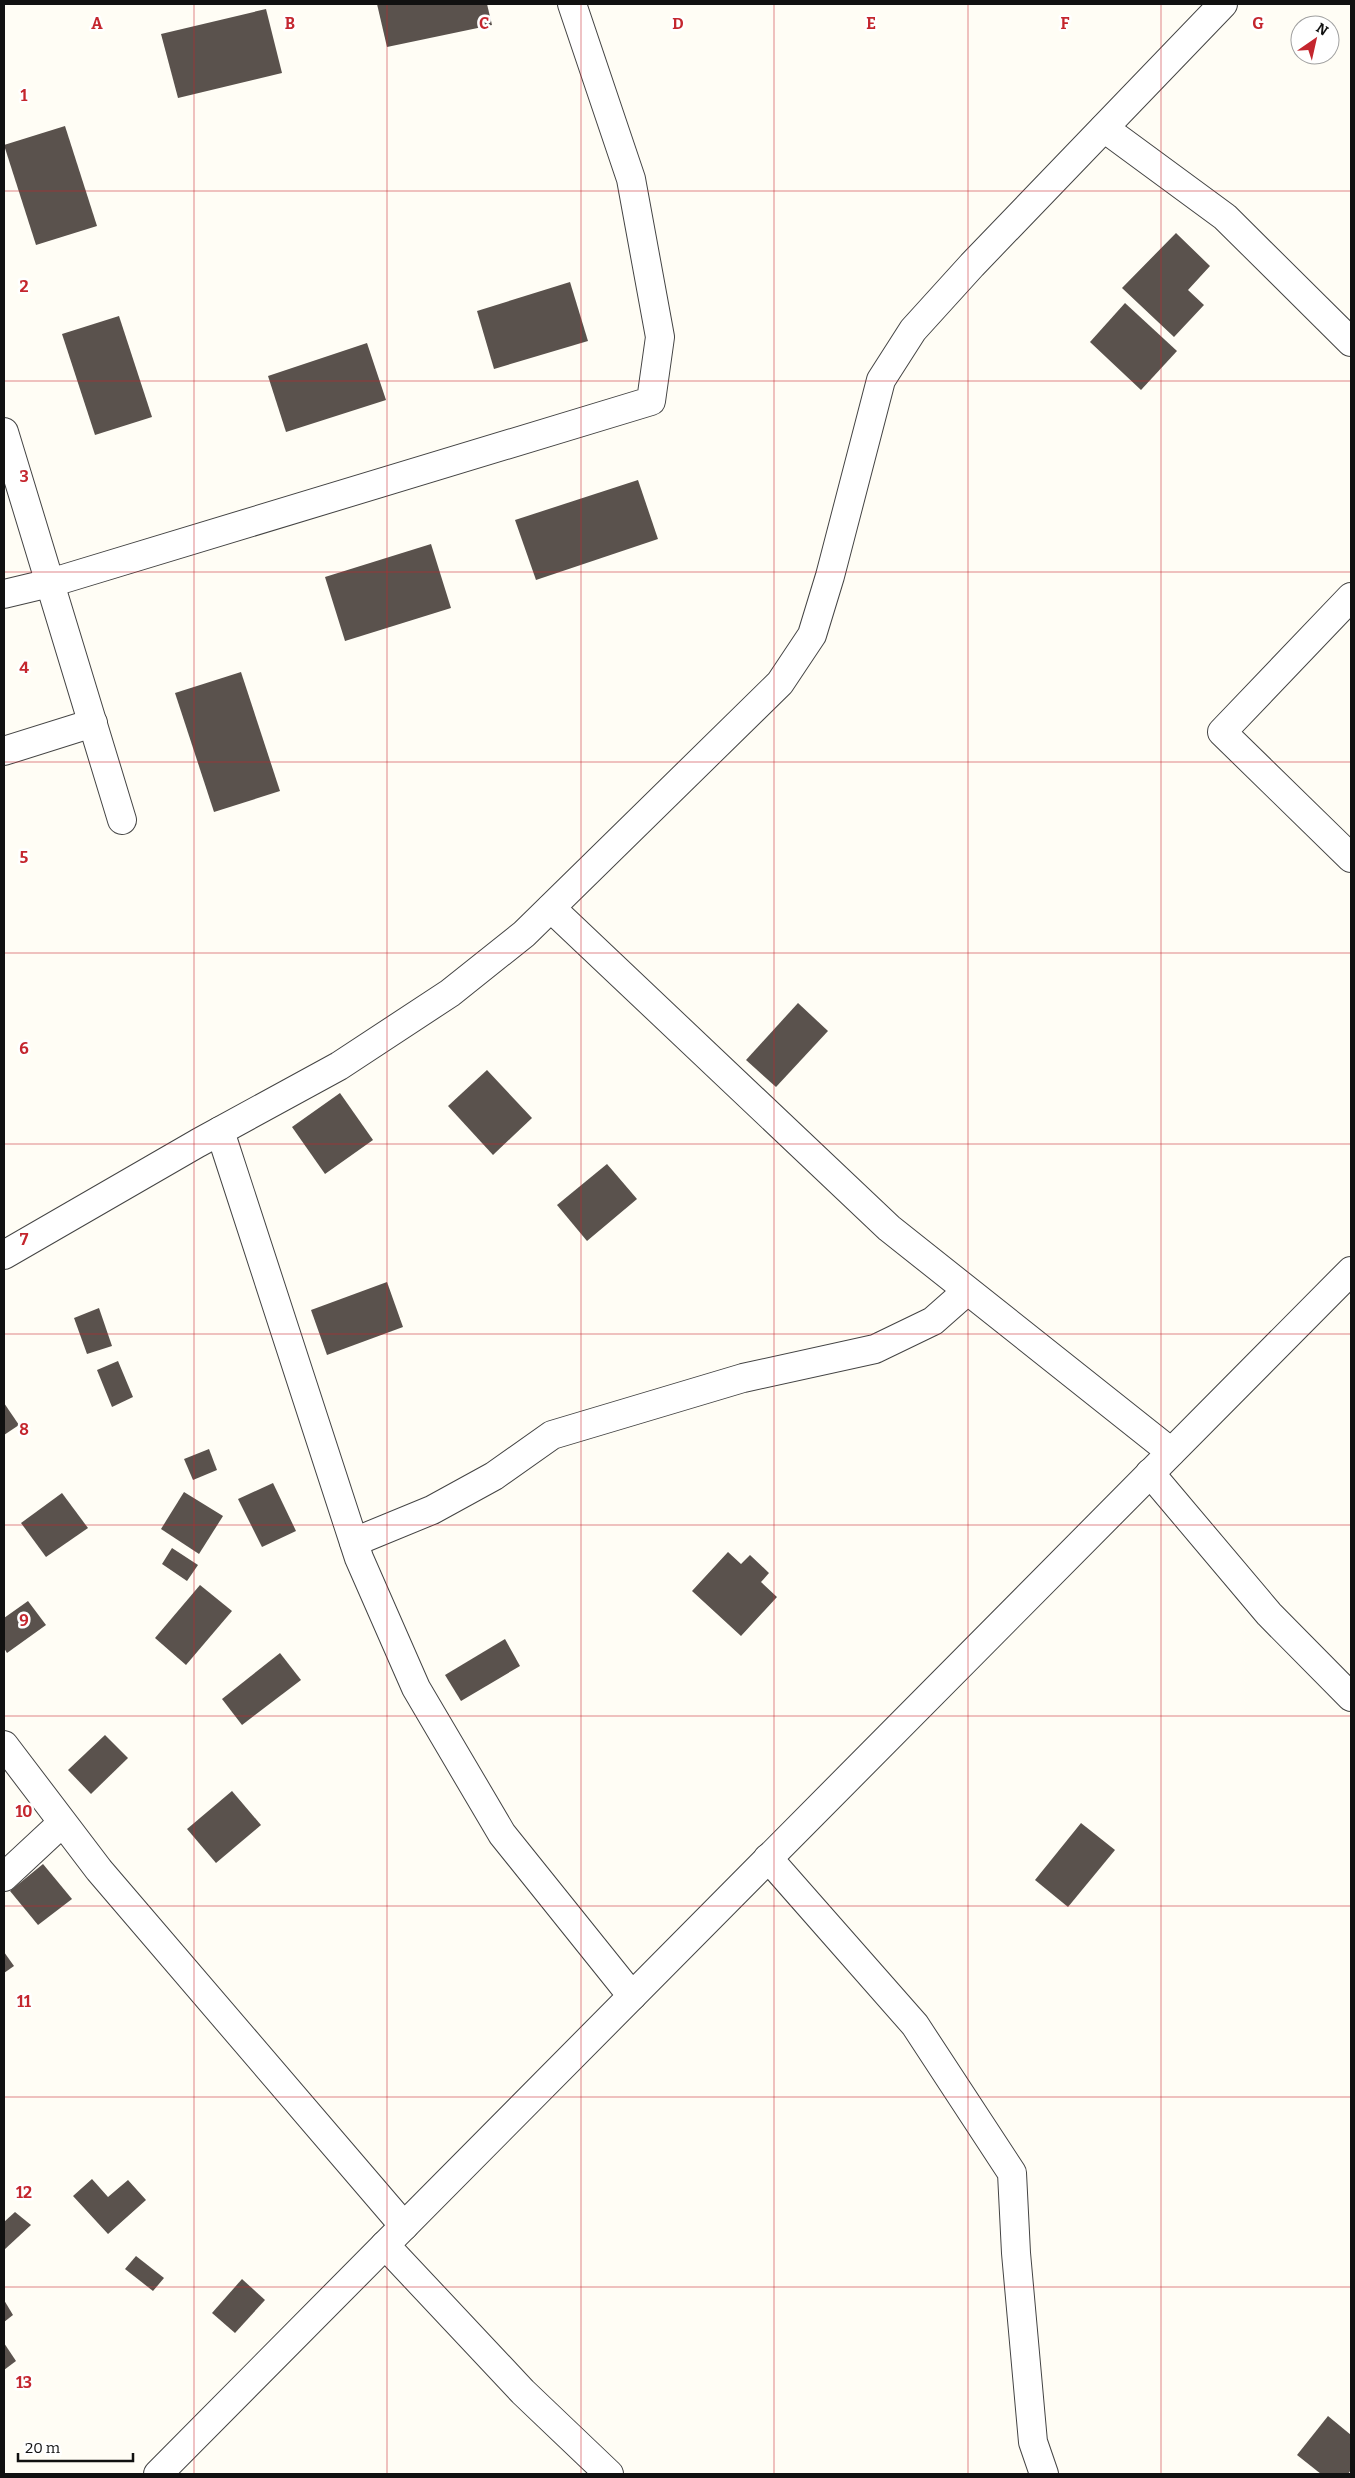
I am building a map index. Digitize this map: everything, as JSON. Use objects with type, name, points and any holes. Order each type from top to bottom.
[{"type":"street","points":[[4,594],[50,583],[651,401],[660,337],[631,179],[572,4]]},
{"type":"street","points":[[4,1255],[220,1131],[339,1066],[450,993],[524,934],[780,682],[812,636],[830,576],[881,380],[913,330],[1223,4]]},
{"type":"street","points":[[1104,128],[1225,217],[1351,342]]},
{"type":"street","points":[[4,432],[122,820]]},
{"type":"street","points":[[1351,597],[1222,732],[1351,858]]},
{"type":"street","points":[[4,751],[93,723]]},
{"type":"street","points":[[551,908],[889,1228],[1171,1452]]},
{"type":"street","points":[[220,1131],[359,1558],[416,1688],[502,1834],[632,1996]]},
{"type":"street","points":[[158,2474],[1351,1271]]},
{"type":"street","points":[[354,1542],[432,1510],[494,1476],[552,1435],[743,1378],[875,1349],[933,1321],[967,1291]]},
{"type":"street","points":[[1150,1473],[1270,1614],[1351,1697]]},
{"type":"street","points":[[4,1745],[99,1870],[404,2226]]},
{"type":"street","points":[[4,1877],[62,1823]]},
{"type":"street","points":[[768,1858],[915,2026],[1012,2172],[1017,2263],[1033,2442],[1044,2474]]},
{"type":"street","points":[[385,2245],[524,2392],[610,2474]]},
{"type":"building","points":[[377,4],[487,4],[492,25],[387,47]]},
{"type":"building","points":[[266,9],[282,73],[178,98],[161,34]]},
{"type":"building","points":[[65,126],[97,226],[36,245],[4,145]]},
{"type":"building","points":[[1176,233],[1210,266],[1188,290],[1204,305],[1174,337],[1122,288]]},
{"type":"building","points":[[570,282],[588,341],[494,369],[477,311]]},
{"type":"building","points":[[1125,303],[1177,351],[1141,390],[1090,342]]},
{"type":"building","points":[[119,316],[152,417],[95,435],[62,334]]},
{"type":"building","points":[[367,343],[386,400],[286,432],[268,376]]},
{"type":"building","points":[[638,480],[658,539],[536,580],[515,520]]},
{"type":"building","points":[[431,544],[451,608],[345,641],[325,577]]},
{"type":"building","points":[[241,672],[280,791],[214,812],[175,693]]},
{"type":"building","points":[[798,1003],[828,1031],[776,1087],[746,1060]]},
{"type":"building","points":[[487,1070],[532,1118],[493,1155],[448,1106]]},
{"type":"building","points":[[340,1093],[373,1140],[325,1174],[292,1127]]},
{"type":"building","points":[[607,1164],[637,1199],[587,1241],[557,1205]]},
{"type":"building","points":[[387,1282],[403,1327],[327,1355],[311,1310]]},
{"type":"building","points":[[99,1308],[112,1346],[87,1354],[74,1318]]},
{"type":"building","points":[[118,1361],[133,1397],[112,1407],[97,1370]]},
{"type":"building","points":[[4,1403],[19,1425],[4,1435]]},
{"type":"building","points":[[209,1449],[217,1470],[193,1480],[184,1459]]},
{"type":"building","points":[[273,1483],[296,1531],[262,1547],[238,1499]]},
{"type":"building","points":[[184,1492],[223,1516],[199,1554],[161,1529]]},
{"type":"building","points":[[62,1493],[88,1528],[46,1557],[21,1523]]},
{"type":"building","points":[[172,1548],[198,1565],[187,1581],[162,1564]]},
{"type":"building","points":[[728,1552],[741,1564],[750,1555],[769,1573],[761,1582],[777,1597],[741,1636],[692,1591]]},
{"type":"building","points":[[200,1585],[232,1611],[186,1665],[155,1638]]},
{"type":"building","points":[[28,1601],[46,1625],[7,1653],[4,1648],[4,1618]]},
{"type":"building","points":[[505,1639],[520,1666],[461,1701],[445,1675]]},
{"type":"building","points":[[280,1653],[301,1680],[242,1725],[222,1699]]},
{"type":"building","points":[[105,1735],[128,1758],[91,1794],[68,1770]]},
{"type":"building","points":[[232,1791],[261,1825],[216,1863],[187,1829]]},
{"type":"building","points":[[1081,1823],[1115,1850],[1068,1907],[1035,1880]]},
{"type":"building","points":[[43,1864],[72,1899],[38,1925],[10,1891]]},
{"type":"building","points":[[4,1952],[14,1966],[4,1973]]},
{"type":"building","points":[[92,2179],[108,2197],[128,2180],[146,2200],[108,2234],[73,2196]]},
{"type":"building","points":[[15,2212],[31,2225],[4,2250],[4,2222]]},
{"type":"building","points":[[136,2256],[164,2278],[153,2291],[125,2269]]},
{"type":"building","points":[[242,2279],[265,2300],[235,2333],[212,2313]]},
{"type":"building","points":[[4,2300],[13,2315],[4,2322]]},
{"type":"building","points":[[4,2343],[16,2361],[4,2370]]},
{"type":"building","points":[[1328,2416],[1351,2435],[1351,2470],[1348,2474],[1321,2474],[1297,2455]]}]
